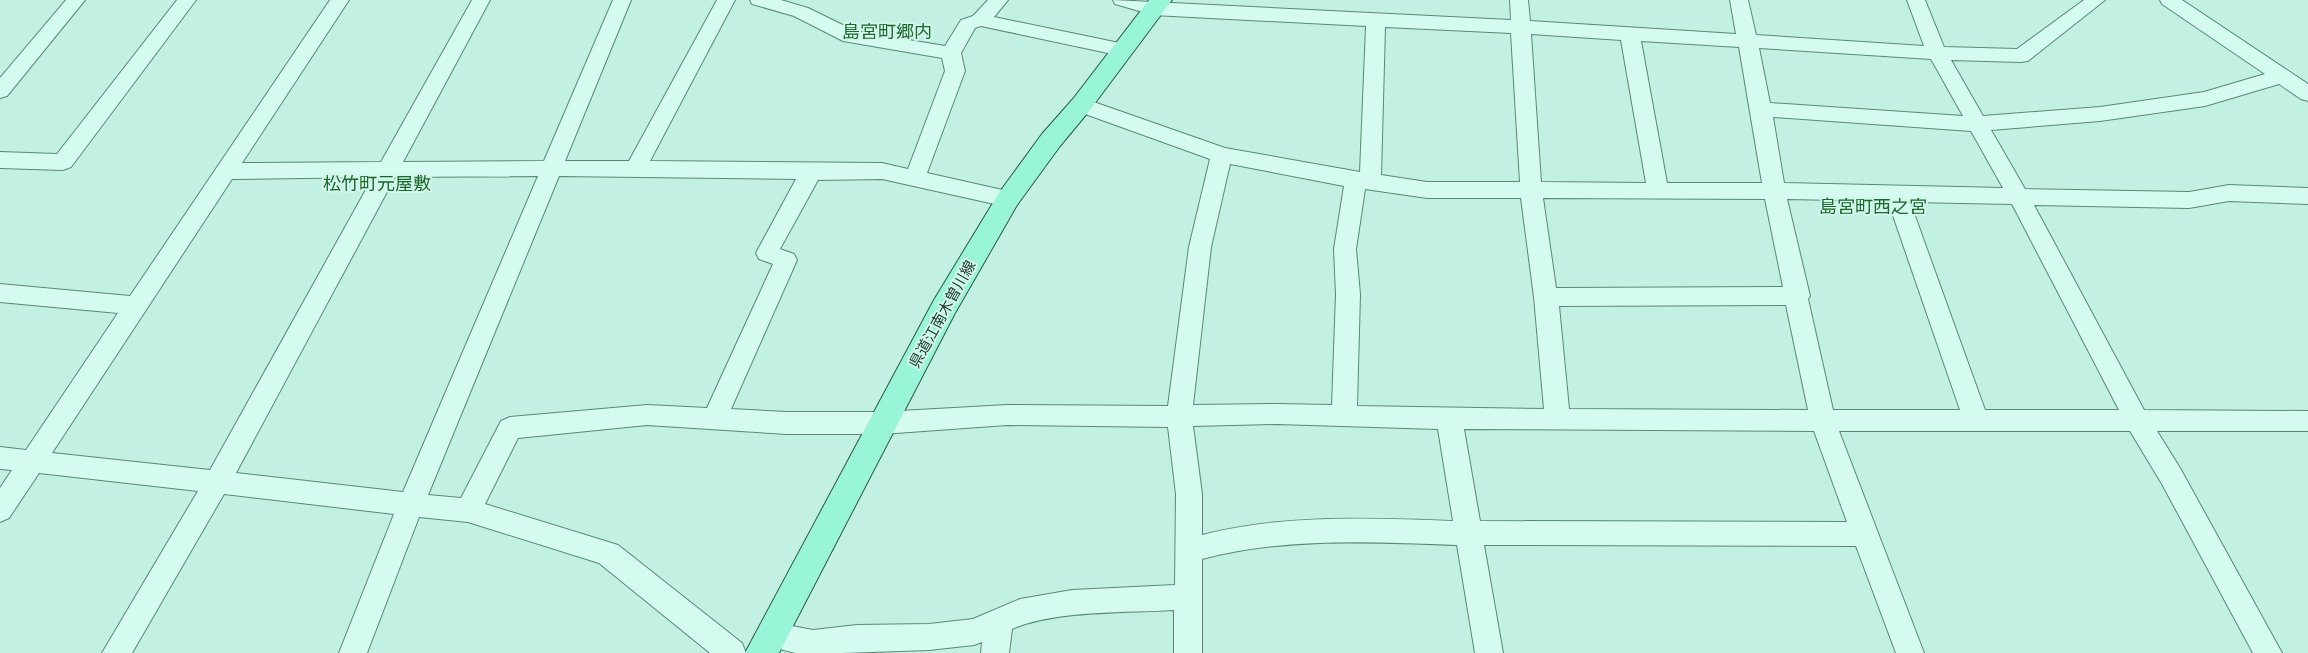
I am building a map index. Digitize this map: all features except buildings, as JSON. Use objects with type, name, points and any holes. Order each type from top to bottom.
[{"type":"main road","name":"県道江南木曽川線","points":[[767,644],[944,307],[1008,199],[1051,140],[1081,105],[1157,5]]},
{"type":"street","points":[[0,91],[76,0]]},
{"type":"street","points":[[0,160],[63,162],[187,0]]},
{"type":"street","points":[[0,510],[228,171],[340,0]]},
{"type":"street","points":[[116,653],[217,482],[481,0]]},
{"type":"street","points":[[353,653],[411,505],[622,0]]},
{"type":"street","points":[[635,169],[726,0]]},
{"type":"street","points":[[759,0],[801,12],[850,37],[951,54]]},
{"type":"street","points":[[915,178],[955,71],[951,54],[968,24],[980,20],[999,0]]},
{"type":"street","points":[[1122,0],[1157,5],[1376,20],[1937,53],[2021,56],[2096,0]]},
{"type":"street","points":[[1518,0],[1531,190],[1546,297],[1557,420]]},
{"type":"street","points":[[1739,0],[1761,109],[1774,191],[1798,296],[1822,419],[1910,653]]},
{"type":"street","points":[[1916,0],[1937,53],[2018,196],[2136,419],[2170,476],[2268,653]]},
{"type":"street","points":[[2169,0],[2308,94]]},
{"type":"street","points":[[980,20],[1122,50]]},
{"type":"street","points":[[1344,416],[1348,294],[1345,249],[1363,181],[1376,20]]},
{"type":"street","points":[[1630,34],[1658,190]]},
{"type":"street","points":[[1761,109],[1976,124],[2100,114],[2205,99],[2281,76]]},
{"type":"street","points":[[1081,105],[1222,155],[1363,181],[1427,190],[1896,192],[2189,200],[2229,193],[2308,196]]},
{"type":"street","points":[[1188,653],[1189,494],[1179,416],[1200,247],[1222,155]]},
{"type":"street","points":[[228,171],[389,169],[882,171],[1008,199]]},
{"type":"street","points":[[715,417],[786,260],[767,253],[811,172]]},
{"type":"street","points":[[1896,192],[1976,419]]},
{"type":"street","points":[[0,293],[138,306]]},
{"type":"street","points":[[1546,297],[1798,296]]},
{"type":"street","points":[[468,510],[510,428],[648,415],[715,417],[787,423],[882,423],[1007,415],[1179,416],[1277,414],[1557,420],[2136,419],[2308,421]]},
{"type":"street","points":[[1449,418],[1489,653]]},
{"type":"street","points":[[0,458],[468,510],[608,554],[732,653]]},
{"type":"street","points":[[1188,551],[1238,538],[1345,529],[1469,533],[1865,534]]},
{"type":"street","points":[[767,644],[813,643],[857,638],[929,637],[974,632],[1020,612],[1072,604],[1188,597]]},
{"type":"street","points":[[995,653],[999,622]]},
{"type":"district","name":"島宮町郷内","points":[[887,31]]},
{"type":"district","name":"松竹町元屋敷","points":[[377,183]]},
{"type":"district","name":"島宮町西之宮","points":[[1873,206]]}]
